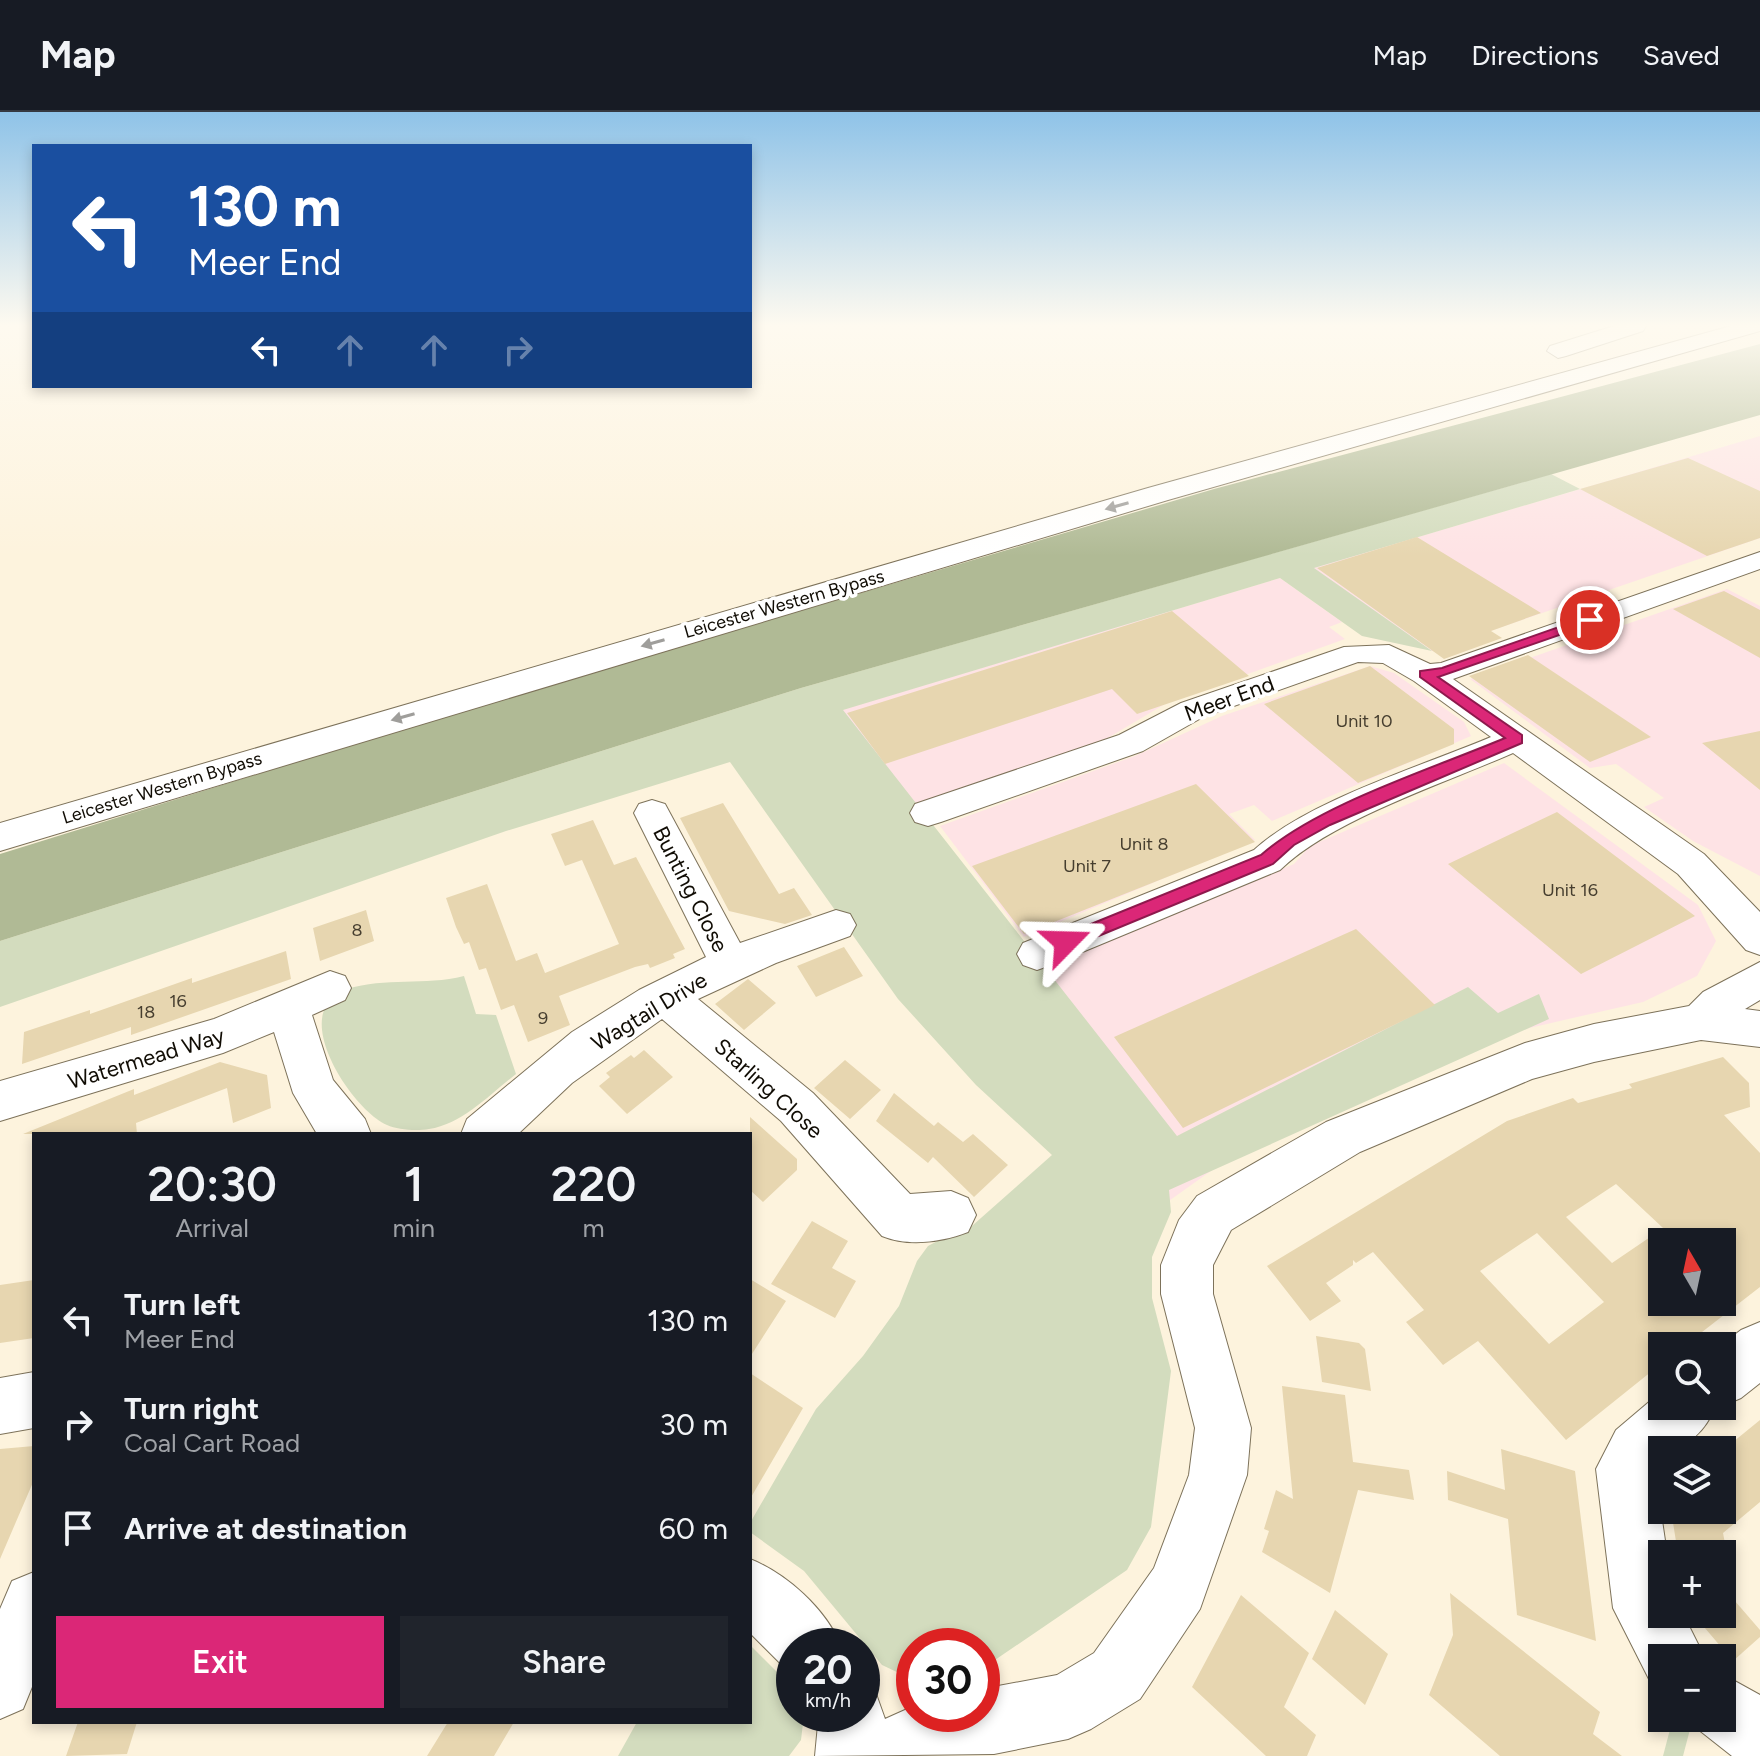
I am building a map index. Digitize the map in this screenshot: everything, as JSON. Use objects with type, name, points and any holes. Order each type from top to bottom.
[{"type":"highway","name":"Leicester Western Bypass","points":[[0,806],[813,568],[1397,403]]},
{"type":"highway","name":"Leicester Western Bypass","points":[[0,837],[1128,502],[1478,403]]},
{"type":"street","points":[[1425,674],[1445,672],[1760,560]]},
{"type":"street","points":[[1724,573],[1760,592]]},
{"type":"street","name":"Meer End","points":[[928,813],[1131,743],[1192,710],[1355,653],[1389,654],[1425,674],[1691,864],[1760,900]]},
{"type":"street","points":[[1037,954],[1267,860],[1288,840],[1324,821],[1517,739]]},
{"type":"street","name":"Bunting Close","points":[[647,808],[730,964]]},
{"type":"street","name":"Meer End","points":[[1691,864],[1760,939]]},
{"type":"street","name":"Wagtail Drive","points":[[486,1132],[557,1069],[665,997],[730,964],[836,925]]},
{"type":"street","points":[[1701,1022],[1718,1004],[1760,979]]},
{"type":"street","name":"Watermead Way","points":[[0,1101],[185,1048],[289,1009],[330,988]]},
{"type":"street","name":"Starling Close","points":[[665,997],[797,1107],[900,1219],[951,1215]]},
{"type":"street","points":[[289,1009],[312,1090],[333,1121],[346,1132]]},
{"type":"street","points":[[880,1756],[946,1726],[994,1721],[1068,1706],[1117,1676],[1164,1610],[1178,1587],[1203,1526],[1218,1475],[1223,1428],[1190,1308],[1187,1279],[1187,1265],[1197,1237],[1214,1213],[1343,1137],[1525,1062],[1594,1043],[1701,1022],[1760,1029]]},
{"type":"street","points":[[1736,1368],[1760,1349]]},
{"type":"street","points":[[0,1406],[32,1400]]},
{"type":"street","points":[[1665,1644],[1644,1608],[1625,1469],[1628,1459],[1671,1420]]},
{"type":"street","points":[[752,1592],[790,1628]]},
{"type":"street","points":[[0,1686],[32,1608]]},
{"type":"street","points":[[1736,1718],[1760,1736]]},
{"type":"street","points":[[849,1756],[851,1732]]},
{"type":"shaded area","points":[[1760,436],[1760,538],[1432,651],[1313,568]]},
{"type":"shaded area","points":[[1280,578],[1342,622],[1329,627],[1345,639],[1165,704],[1101,742],[915,805],[842,710]]},
{"type":"shaded area","points":[[1727,589],[1760,606],[1760,876],[1693,841],[1644,807],[1664,798],[1616,764],[1590,768],[1470,679]]},
{"type":"shaded area","points":[[1370,666],[1394,673],[1464,722],[1471,736],[1272,821],[1254,805],[1229,814],[1255,840],[1024,937],[940,826],[1135,756],[1222,716]]},
{"type":"shaded area","points":[[1504,763],[1698,905],[1716,941],[1697,976],[1643,1002],[1507,1033],[1239,1151],[1166,1203],[1007,976],[1047,967],[1294,864],[1310,846]]},
{"type":"green space","points":[[1539,403],[1760,403],[1760,415],[801,688],[0,941],[0,854],[490,702],[1214,489]]},
{"type":"green space","points":[[1551,474],[1580,489],[1314,568],[1432,651],[1362,636],[1280,578],[843,710],[1177,1136],[1468,987],[1498,1013],[1539,994],[1549,1019],[1169,1190],[1171,1212],[1152,1257],[1152,1298],[1171,1371],[1151,1527],[1127,1570],[1000,1657],[1000,1628],[896,1628],[896,1672],[882,1665],[880,1628],[851,1628],[804,1571],[752,1533],[752,1520],[816,1409],[863,1356],[899,1306],[917,1261],[928,1246],[945,1237],[964,1233],[1052,1155],[976,1085],[898,999],[730,762],[506,831],[0,1007],[0,941],[801,688]]},
{"type":"green space","points":[[464,976],[476,1014],[496,1015],[516,1074],[476,1107],[441,1126],[413,1130],[387,1125],[362,1105],[338,1073],[323,1038],[325,1008],[349,993],[347,989],[362,985]]},
{"type":"green space","points":[[752,1647],[776,1671],[776,1732],[802,1732],[801,1740],[789,1756],[618,1756],[636,1724],[752,1724]]},
{"type":"green space","points":[[1669,1732],[1689,1732],[1683,1756],[1663,1756]]},
{"type":"building","points":[[1688,458],[1760,491],[1760,538],[1707,556],[1580,489]]},
{"type":"building","points":[[1417,537],[1541,613],[1491,631],[1502,638],[1444,659],[1317,568]]},
{"type":"building","points":[[1724,591],[1760,610],[1760,658],[1673,609]]},
{"type":"building","points":[[1172,611],[1249,676],[1137,714],[1112,689],[885,764],[847,713]]},
{"type":"building","points":[[1528,655],[1651,737],[1590,762],[1469,676]]},
{"type":"building","points":[[1370,666],[1454,729],[1454,744],[1358,783],[1264,704]]},
{"type":"building","points":[[1760,731],[1760,790],[1702,743]]},
{"type":"building","points":[[1196,784],[1255,842],[1024,934],[972,866]]},
{"type":"building","points":[[723,803],[779,894],[794,888],[812,915],[785,924],[729,911],[680,818]]},
{"type":"building","points":[[1557,812],[1695,916],[1581,974],[1448,864]]},
{"type":"building","points":[[593,820],[614,865],[636,857],[685,949],[673,954],[675,958],[650,968],[648,964],[635,967],[559,996],[570,1025],[528,1042],[514,1005],[501,1010],[486,968],[479,970],[469,942],[464,944],[446,898],[487,884],[516,961],[537,953],[545,973],[619,944],[582,860],[565,866],[551,834]]},
{"type":"building","points":[[366,910],[374,941],[320,961],[313,928]]},
{"type":"building","points":[[1356,929],[1435,1005],[1183,1128],[1114,1037]]},
{"type":"building","points":[[844,947],[863,976],[816,997],[797,966]]},
{"type":"building","points":[[286,951],[291,979],[131,1035],[131,1027],[22,1064],[24,1032],[90,1010],[90,1014],[192,978],[192,983]]},
{"type":"building","points":[[748,979],[776,1003],[744,1030],[715,1004]]},
{"type":"building","points":[[644,1050],[673,1077],[627,1114],[599,1086],[610,1077],[606,1073],[631,1055],[634,1058]]},
{"type":"building","points":[[1723,1057],[1749,1083],[1750,1107],[1724,1115],[1760,1153],[1760,1287],[1736,1306],[1736,1228],[1663,1228],[1616,1184],[1566,1217],[1612,1263],[1648,1239],[1648,1316],[1723,1316],[1702,1332],[1648,1332],[1648,1374],[1566,1440],[1478,1341],[1443,1365],[1406,1322],[1424,1310],[1373,1252],[1356,1263],[1353,1260],[1353,1265],[1326,1283],[1341,1301],[1310,1321],[1267,1266],[1507,1121],[1573,1098],[1578,1103],[1632,1088],[1629,1084]],"holes":[[[1537,1233],[1604,1302],[1549,1344],[1480,1271]]]},
{"type":"building","points":[[845,1060],[881,1090],[850,1119],[814,1088]]},
{"type":"building","points":[[220,1062],[267,1075],[271,1108],[233,1123],[227,1088],[136,1123],[137,1132],[23,1134],[134,1089],[134,1095]]},
{"type":"building","points":[[894,1093],[934,1126],[938,1122],[963,1142],[973,1134],[1008,1165],[974,1197],[933,1157],[928,1163],[876,1121]]},
{"type":"building","points":[[750,1117],[797,1159],[797,1170],[763,1202],[752,1192]]},
{"type":"building","points":[[812,1221],[848,1241],[832,1268],[856,1281],[835,1318],[771,1284]]},
{"type":"building","points":[[32,1280],[32,1338],[0,1343],[0,1285]]},
{"type":"building","points":[[752,1280],[786,1301],[752,1354]]},
{"type":"building","points":[[1316,1336],[1359,1343],[1365,1349],[1371,1391],[1322,1382]]},
{"type":"building","points":[[752,1374],[803,1408],[752,1496]]},
{"type":"building","points":[[1282,1386],[1345,1395],[1353,1462],[1409,1470],[1414,1500],[1358,1490],[1330,1593],[1262,1552],[1269,1531],[1264,1529],[1276,1490],[1293,1499]]},
{"type":"building","points":[[1760,1420],[1760,1502],[1736,1522],[1736,1440]]},
{"type":"building","points":[[32,1446],[32,1485],[0,1559],[0,1449]]},
{"type":"building","points":[[1501,1449],[1575,1471],[1596,1641],[1517,1615],[1508,1519],[1448,1500],[1447,1471],[1505,1490]]},
{"type":"building","points":[[1673,1524],[1734,1524],[1723,1533],[1724,1540],[1676,1540]]},
{"type":"building","points":[[1450,1593],[1600,1712],[1593,1734],[1622,1756],[1500,1756],[1429,1695],[1453,1635]]},
{"type":"building","points":[[1241,1595],[1309,1653],[1284,1707],[1316,1735],[1307,1756],[1266,1756],[1192,1687]]},
{"type":"building","points":[[1736,1602],[1760,1630],[1760,1637],[1736,1658],[1736,1644],[1719,1644],[1705,1628],[1736,1628]]},
{"type":"building","points":[[1335,1610],[1388,1654],[1365,1705],[1312,1659]]},
{"type":"building","points":[[77,1724],[136,1724],[127,1754],[66,1756]]},
{"type":"building","points":[[447,1724],[513,1724],[494,1756],[427,1756]]},
{"type":"route","points":[[1066,942],[1267,860],[1279,852],[1288,840],[1324,821],[1517,739],[1425,674],[1445,672],[1473,659],[1590,620]]}]
